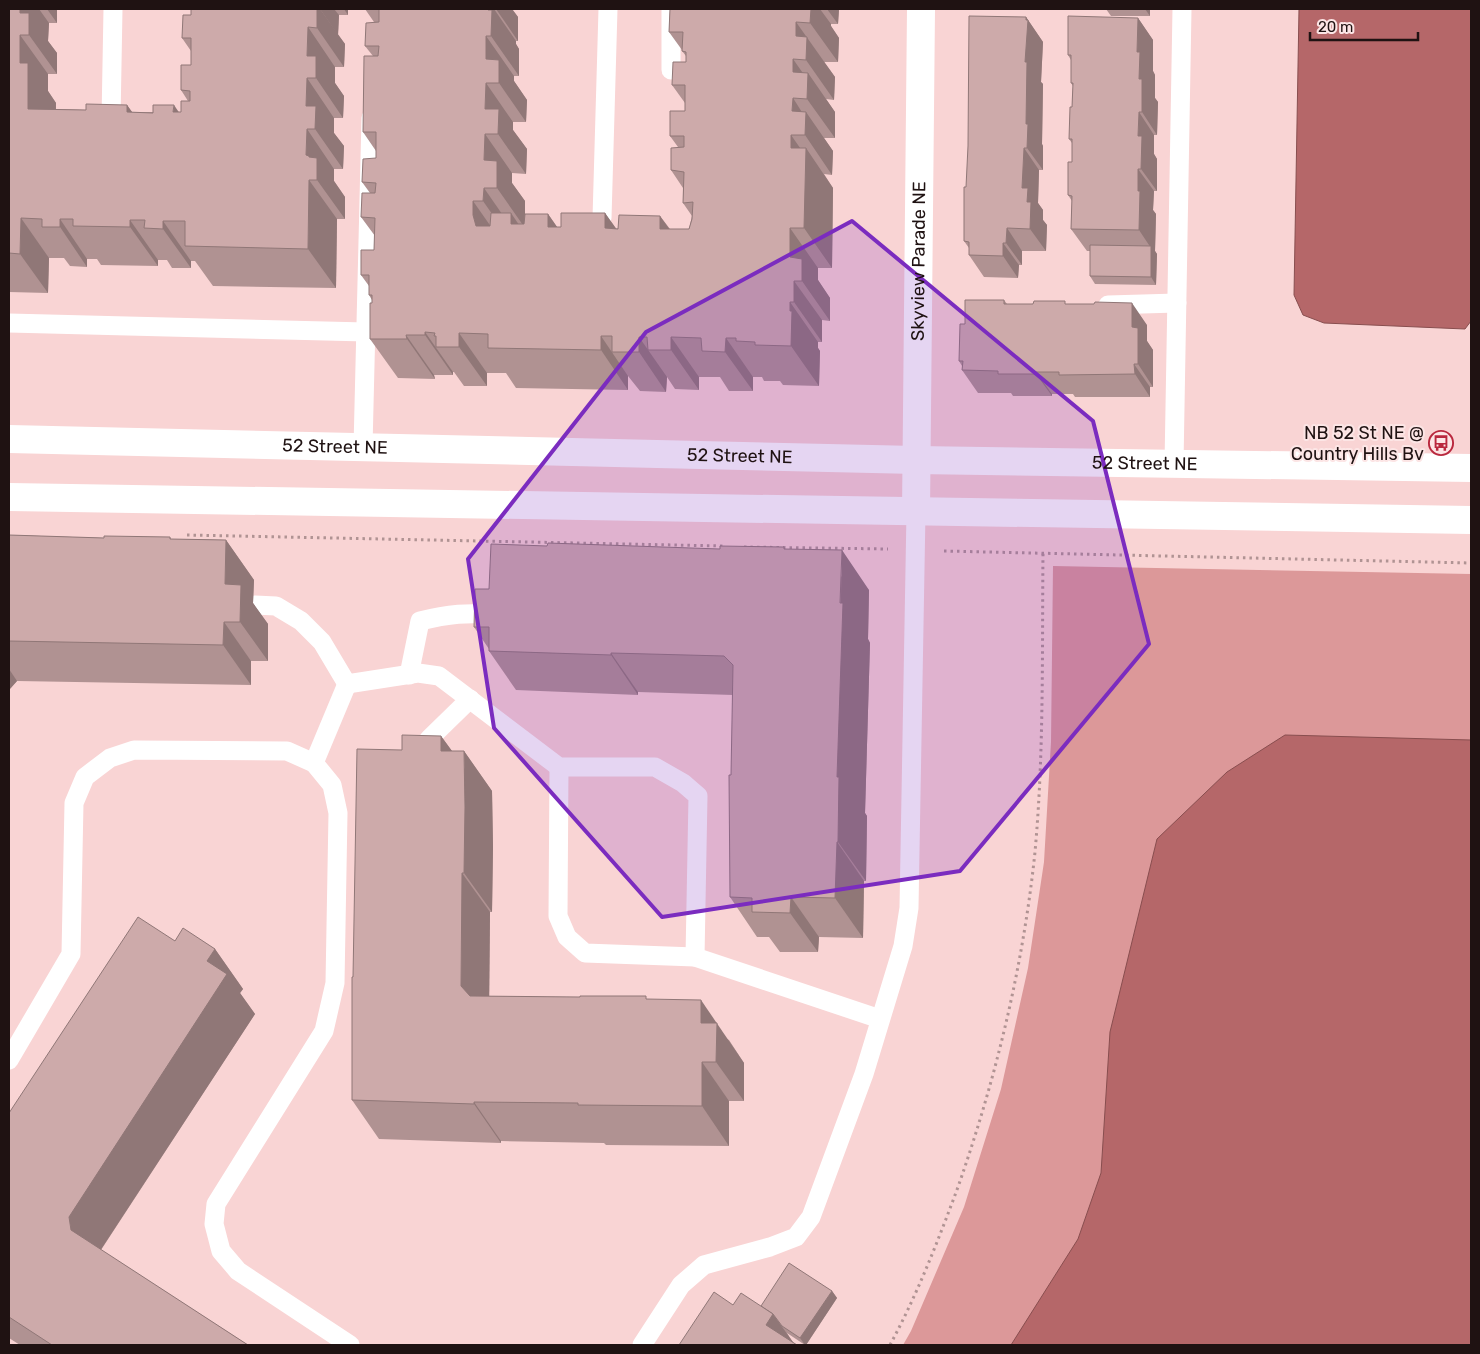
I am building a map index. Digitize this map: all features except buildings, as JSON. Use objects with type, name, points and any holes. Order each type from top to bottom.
[{"type":"street","name":"Skyview Parade NE","points":[[916,512],[922,9]]},
{"type":"street","name":"52 Street NE","points":[[9,439],[916,460],[1471,468]]},
{"type":"street","points":[[9,497],[1471,520]]},
{"type":"lane","points":[[113,9],[111,120],[141,120]]},
{"type":"lane","points":[[602,218],[608,9]]},
{"type":"lane","points":[[671,9],[671,70]]},
{"type":"lane","points":[[1174,464],[1182,9]]},
{"type":"lane","points":[[363,447],[371,97]]},
{"type":"lane","points":[[1088,306],[1177,303]]},
{"type":"lane","points":[[9,322],[366,332]]},
{"type":"lane","points":[[642,1345],[681,1285],[704,1265],[770,1247],[796,1237],[811,1217],[864,1074],[903,946],[909,908],[916,512]]},
{"type":"lane","points":[[255,605],[276,606],[301,621],[322,642],[347,684]]},
{"type":"lane","points":[[409,675],[420,621],[450,614],[508,616]]},
{"type":"lane","points":[[347,684],[418,673],[439,676],[559,767],[655,767],[683,782],[698,796],[695,957]]},
{"type":"lane","points":[[314,763],[347,684]]},
{"type":"lane","points":[[414,773],[414,758],[430,738],[470,699]]},
{"type":"lane","points":[[9,1060],[71,954],[74,803],[85,777],[110,758],[134,750],[287,751],[314,763],[332,786],[338,813],[335,983],[324,1030],[216,1204],[214,1224],[221,1251],[238,1271],[350,1345]]},
{"type":"lane","points":[[559,767],[558,916],[567,937],[586,953],[695,957],[880,1019]]},
{"type":"path","points":[[178,535],[726,546]]},
{"type":"path","points":[[736,546],[1471,563]]},
{"type":"path","points":[[890,1345],[909,1310],[946,1219],[975,1137],[1002,1043],[1023,948],[1035,851],[1040,760],[1043,553]]},
{"type":"highlighted area","points":[[852,221],[1093,421],[1149,644],[960,871],[662,917],[494,728],[468,559],[646,332]]},
{"type":"shaded area","points":[[1299,9],[1471,9],[1471,321],[1465,329],[1324,323],[1303,315],[1294,295]]},
{"type":"shaded area","points":[[1053,566],[1471,574],[1471,1345],[903,1345],[911,1331],[964,1207],[1001,1089],[1028,968],[1044,862],[1051,742]]},
{"type":"shaded area","points":[[1285,735],[1471,740],[1471,1345],[1011,1345],[1078,1239],[1101,1173],[1110,1032],[1157,839],[1227,772]]},
{"type":"place","name":"NB 52 St NE @ Country Hills Bv","points":[[1441,443]]}]
